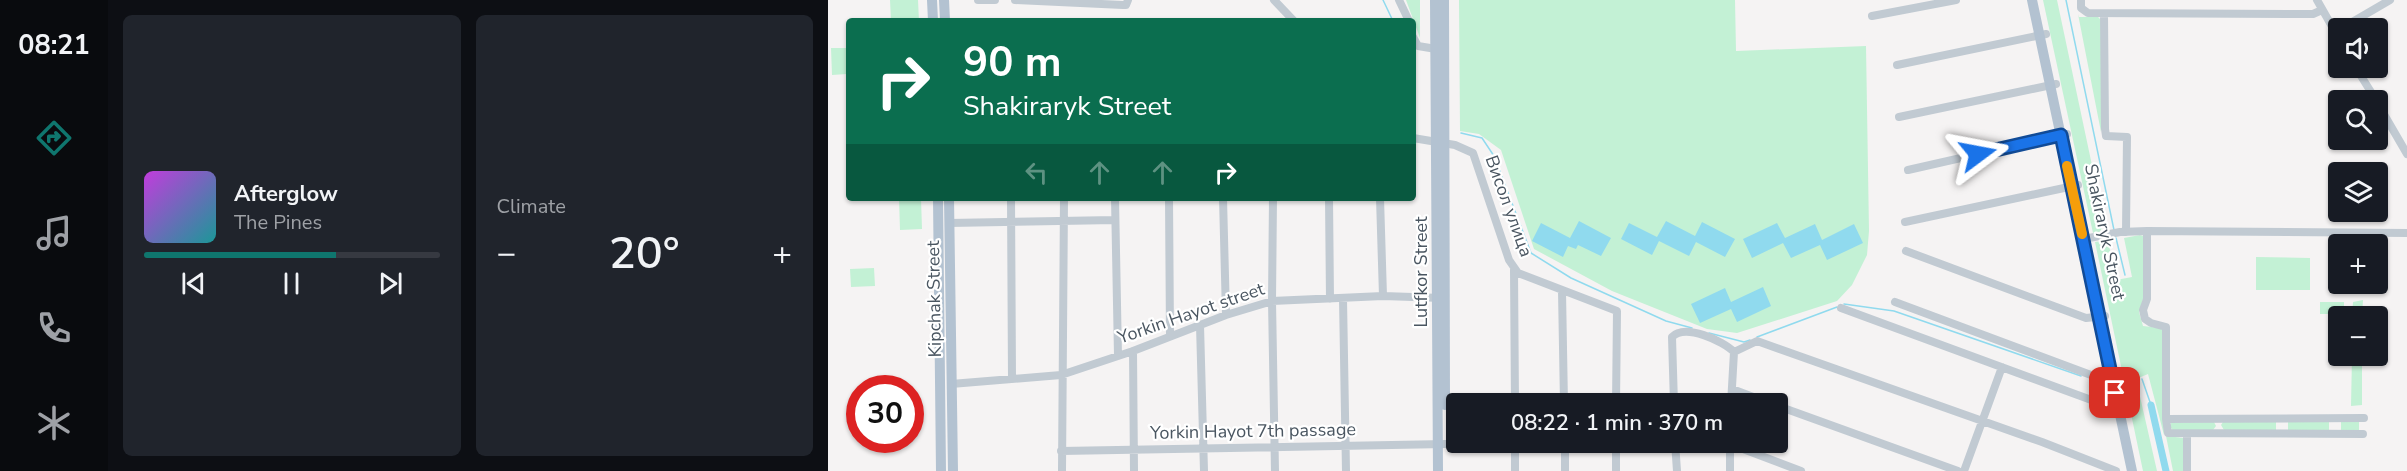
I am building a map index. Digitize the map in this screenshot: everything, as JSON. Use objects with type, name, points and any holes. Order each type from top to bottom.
[{"type":"main road","points":[[932,0],[933,18]]},
{"type":"main road","points":[[944,0],[945,18]]},
{"type":"main road","name":"Lutfkor Street","points":[[1435,0],[1440,143]]},
{"type":"main road","name":"Lutfkor Street","points":[[1444,0],[1440,143],[1442,444],[1446,471]]},
{"type":"main road","name":"Shakiraryk Street","points":[[2032,0],[2043,35]]},
{"type":"main road","name":"Shakiraryk Street","points":[[2039,0],[2043,35],[2053,84],[2102,317],[2138,471]]},
{"type":"main road","name":"Shakiraryk Street","points":[[2075,186],[2089,238],[2112,379],[2122,408],[2132,471]]},
{"type":"main road","points":[[938,201],[945,298]]},
{"type":"main road","name":"Kipchak Street","points":[[941,471],[949,201]]},
{"type":"main road","name":"Kipchak Street","points":[[945,298],[951,384],[953,471]]},
{"type":"main road","name":"Lutfkor Street","points":[[1438,471],[1442,444]]},
{"type":"street","points":[[978,0],[994,0]]},
{"type":"street","points":[[1015,0],[1125,5],[1128,0]]},
{"type":"street","points":[[1274,0],[1291,18]]},
{"type":"street","points":[[1399,0],[1408,18]]},
{"type":"street","points":[[1872,16],[1956,0]]},
{"type":"street","points":[[2081,0],[2081,8],[2084,12],[2104,14],[2313,14],[2322,10]]},
{"type":"street","points":[[2317,0],[2328,18]]},
{"type":"street","points":[[2362,18],[2391,0]]},
{"type":"street","points":[[2104,14],[2103,136],[2127,137],[2119,232]]},
{"type":"street","points":[[1897,65],[2043,35]]},
{"type":"street","points":[[1416,42],[1418,46],[1436,49]]},
{"type":"street","points":[[1899,117],[2053,84]]},
{"type":"street","points":[[2388,121],[2407,154]]},
{"type":"street","points":[[1908,170],[2064,134]]},
{"type":"street","name":"Висол улица","points":[[1416,139],[1467,150],[1475,156],[1509,260],[1522,276],[1617,310],[1616,393]]},
{"type":"street","points":[[1905,222],[2075,186]]},
{"type":"street","points":[[1011,201],[1012,379]]},
{"type":"street","points":[[1062,471],[1064,201]]},
{"type":"street","points":[[1115,201],[1118,356]]},
{"type":"street","points":[[1169,201],[1170,336]]},
{"type":"street","points":[[1223,201],[1227,315]]},
{"type":"street","points":[[1273,201],[1275,471]]},
{"type":"street","points":[[1329,201],[1330,299]]},
{"type":"street","points":[[1380,201],[1383,296]]},
{"type":"street","points":[[949,223],[1011,220],[1115,220]]},
{"type":"street","points":[[2147,231],[2147,298],[2142,310],[2145,319],[2166,327],[2168,433],[2363,434]]},
{"type":"street","points":[[2089,238],[2119,232],[2147,231],[2407,233]]},
{"type":"street","points":[[1906,251],[2086,318],[2102,317]]},
{"type":"street","points":[[1515,270],[1515,393]]},
{"type":"street","points":[[1562,291],[1564,393]]},
{"type":"street","name":"Yorkin Hayot street","points":[[951,384],[1061,375],[1227,315],[1272,302],[1383,296],[1441,298]]},
{"type":"street","points":[[1343,299],[1346,471]]},
{"type":"street","points":[[1895,302],[2099,378],[2112,379]]},
{"type":"street","points":[[1840,308],[2105,405],[2122,408]]},
{"type":"street","points":[[1200,325],[1204,471]]},
{"type":"street","points":[[1674,393],[1672,337],[1684,330],[1725,343],[1734,352],[1732,393]]},
{"type":"street","points":[[1734,352],[1757,341],[2116,471]]},
{"type":"street","points":[[1132,351],[1134,471]]},
{"type":"street","points":[[1964,471],[2002,367]]},
{"type":"street","points":[[1732,389],[1743,393]]},
{"type":"street","points":[[1788,410],[1958,471]]},
{"type":"street","points":[[2166,419],[2364,418]]},
{"type":"street","points":[[2187,434],[2187,471]]},
{"type":"street","name":"Yorkin Hayot 7th passage","points":[[1061,451],[1442,444]]},
{"type":"street","points":[[1515,453],[1515,471]]},
{"type":"street","points":[[1565,453],[1565,471]]},
{"type":"street","points":[[1616,453],[1616,471]]},
{"type":"street","points":[[1676,453],[1677,471]]},
{"type":"street","points":[[1730,453],[1730,471]]},
{"type":"street","points":[[1754,453],[1801,471]]},
{"type":"green space","points":[[890,0],[918,0],[919,18],[891,18]]},
{"type":"green space","points":[[1406,0],[1420,0],[1420,38],[1416,18],[1413,18]]},
{"type":"green space","points":[[1459,0],[1735,0],[1736,51],[1866,46],[1869,231],[1867,255],[1852,285],[1837,301],[1737,333],[1707,329],[1612,291],[1534,249],[1501,150],[1479,134],[1460,131]]},
{"type":"green space","points":[[2043,0],[2057,0],[2104,222],[2100,232],[2093,233]]},
{"type":"green space","points":[[2078,14],[2079,17],[2098,17],[2101,20],[2101,132]]},
{"type":"green space","points":[[831,48],[846,48],[846,74],[832,75]]},
{"type":"green space","points":[[899,201],[921,201],[922,229],[900,230]]},
{"type":"green space","points":[[2143,236],[2144,296],[2139,312],[2143,326],[2160,328],[2164,332],[2164,435],[2148,374],[2136,379],[2157,471],[2143,471],[2095,242],[2108,240],[2116,280],[2132,277],[2124,238]]},
{"type":"green space","points":[[2256,257],[2310,258],[2310,290],[2256,290]]},
{"type":"green space","points":[[874,268],[875,286],[851,287],[850,269]]},
{"type":"green space","points":[[2363,300],[2363,306],[2353,306],[2353,302]]},
{"type":"green space","points":[[2320,302],[2344,302],[2344,306],[2328,306],[2328,314],[2320,314]]},
{"type":"green space","points":[[2352,366],[2362,366],[2362,405],[2351,406]]},
{"type":"green space","points":[[2276,421],[2276,431],[2224,430],[2221,425],[2223,422]]},
{"type":"green space","points":[[2288,421],[2329,421],[2329,431],[2288,431]]},
{"type":"green space","points":[[2341,421],[2359,421],[2359,431],[2341,431]]},
{"type":"green space","points":[[2214,422],[2216,426],[2213,430],[2173,431],[2170,426],[2171,423]]},
{"type":"green space","points":[[2166,436],[2184,438],[2184,471],[2173,471]]},
{"type":"water","points":[[1579,221],[1611,238],[1601,256],[1578,245],[1576,249],[1568,246],[1563,257],[1532,241],[1541,223],[1570,238]]},
{"type":"water","points":[[1666,221],[1695,236],[1702,222],[1735,239],[1725,257],[1696,242],[1689,256],[1659,241],[1652,255],[1621,239],[1629,223],[1657,237]]},
{"type":"water","points":[[1777,223],[1785,238],[1815,224],[1822,240],[1854,224],[1863,243],[1827,260],[1820,245],[1791,258],[1783,243],[1752,258],[1743,239]]},
{"type":"water","points":[[1763,287],[1771,306],[1737,322],[1731,309],[1700,323],[1691,304],[1725,288],[1731,302]]},
{"type":"waterway","points":[[1383,0],[1392,18]]},
{"type":"waterway","points":[[2066,0],[2114,230]]},
{"type":"waterway","points":[[1461,133],[1482,138],[1494,156],[1531,253],[1571,278],[1666,321],[1692,328]]},
{"type":"waterway","points":[[2116,238],[2125,275]]},
{"type":"waterway","points":[[1844,304],[1894,311],[2081,376]]},
{"type":"waterway","points":[[1757,337],[1837,307]]},
{"type":"waterway","points":[[1709,333],[1744,342],[1750,340]]},
{"type":"waterway","points":[[2142,379],[2151,405]]},
{"type":"waterway","points":[[2151,405],[2166,471]]},
{"type":"slow traffic","points":[[2067,166],[2082,234]]},
{"type":"route","points":[[1978,154],[2061,135],[2115,393]]}]
